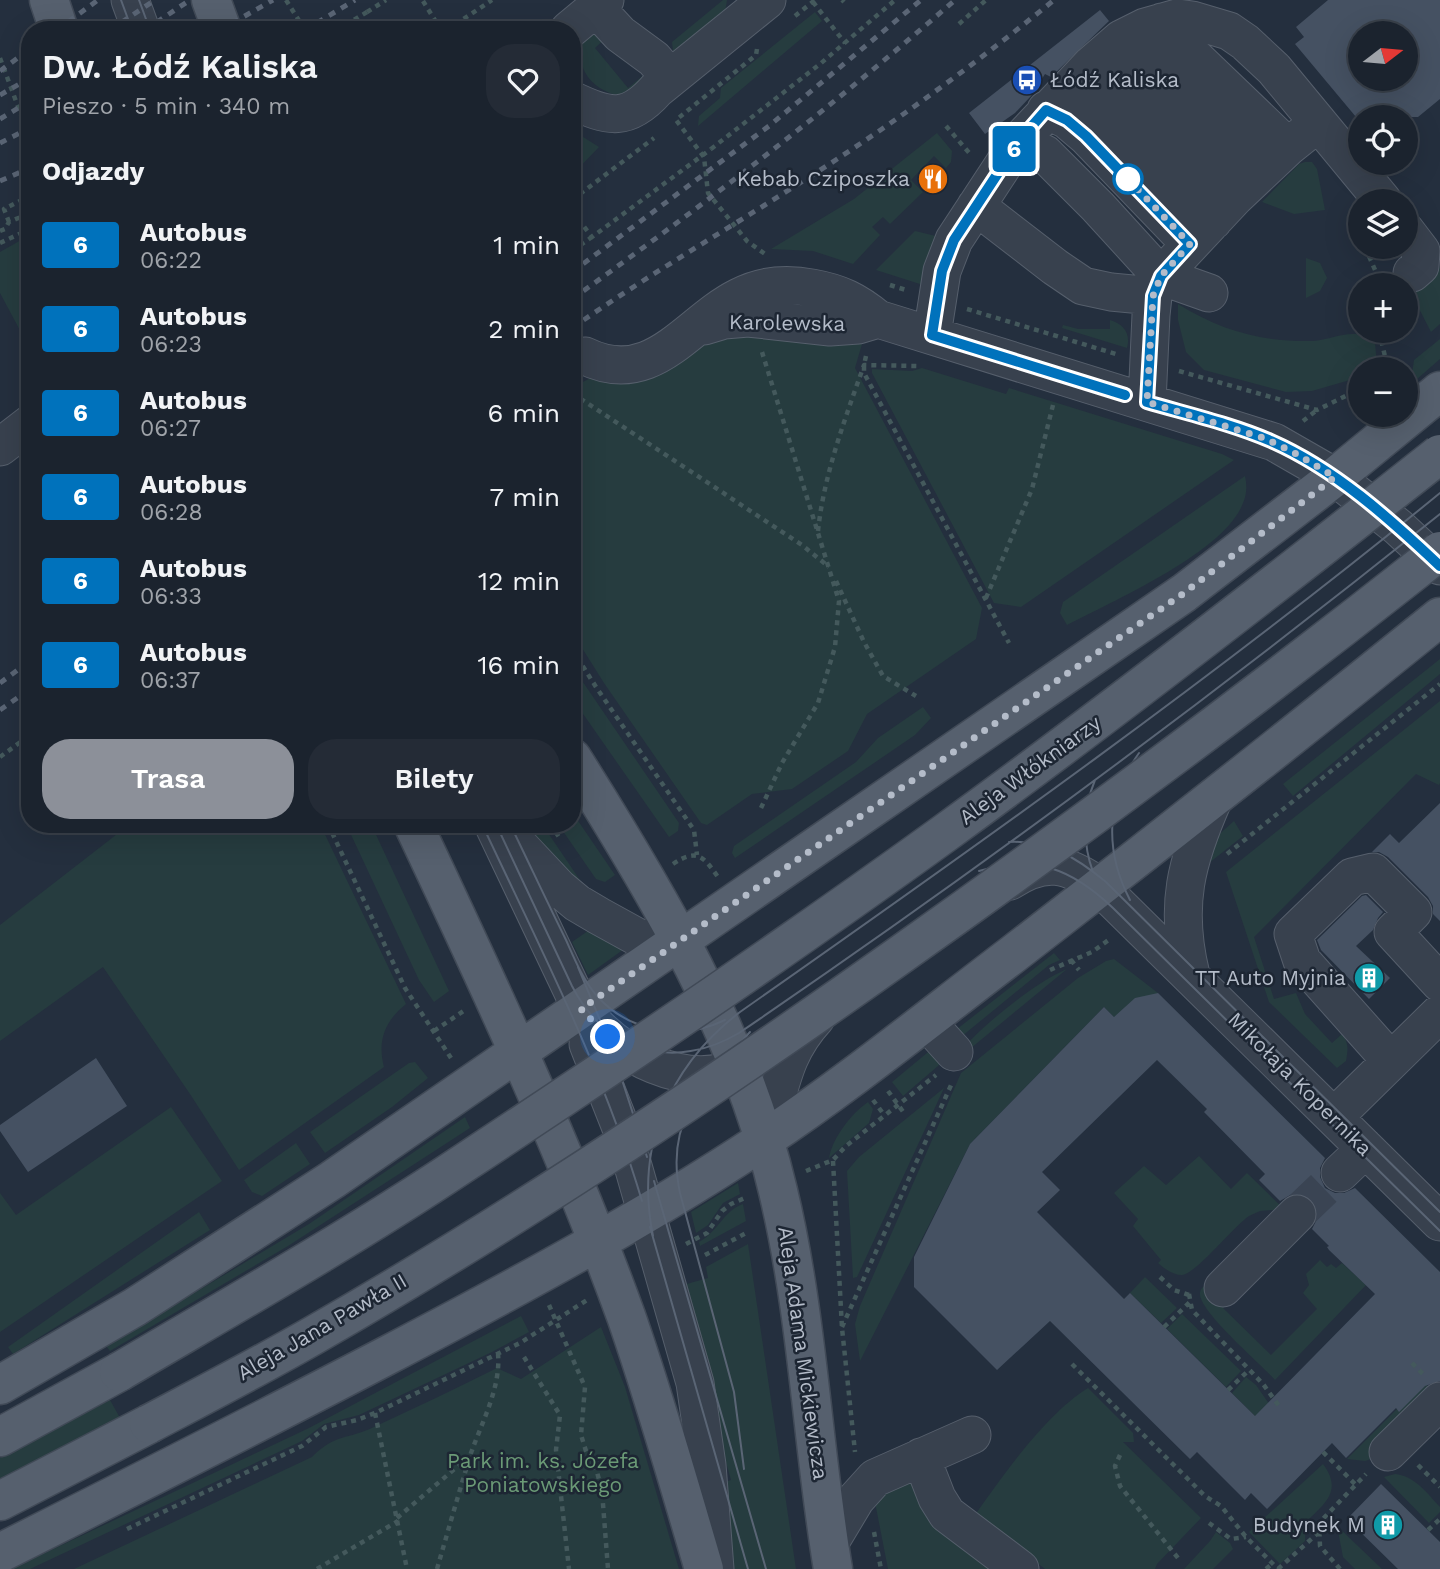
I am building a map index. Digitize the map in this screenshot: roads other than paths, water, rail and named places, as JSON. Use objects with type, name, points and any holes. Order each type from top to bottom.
[{"type":"main road","points":[[48,0],[56,21]]},
{"type":"main road","points":[[211,0],[219,21]]},
{"type":"main road","points":[[0,1385],[135,1307],[230,1247],[518,1053],[1184,593],[1335,477],[1440,391]]},
{"type":"main road","name":"Aleja Włókniarzy","points":[[0,1437],[119,1372],[365,1226],[456,1168],[778,950],[1005,789],[1267,591],[1440,454]]},
{"type":"main road","name":"Aleja Jana Pawła II","points":[[0,1501],[314,1335],[492,1228],[635,1137],[819,1013],[1026,866],[1173,758],[1440,551]]},
{"type":"main road","points":[[0,1553],[498,1298],[647,1215],[764,1140],[856,1075],[1100,887],[1440,617]]},
{"type":"main road","name":"Aleja Adama Mickiewicza","points":[[581,772],[681,939],[708,994],[764,1140],[778,1189],[795,1277],[831,1556]]},
{"type":"main road","points":[[418,833],[518,1053],[597,1243],[648,1382],[704,1569]]},
{"type":"street","points":[[130,0],[138,21]]},
{"type":"street","points":[[581,104],[606,113],[631,111],[643,105],[670,78],[767,0]]},
{"type":"street","points":[[590,12],[653,59],[670,78]]},
{"type":"street","points":[[935,318],[942,271],[954,240],[1019,141],[1068,88],[1121,39],[1145,27],[1177,18],[1192,20],[1229,31],[1245,42],[1274,69],[1373,189]]},
{"type":"street","points":[[1162,22],[1275,159]]},
{"type":"street","points":[[1121,39],[1157,63],[1275,159]]},
{"type":"street","points":[[1068,88],[1133,87],[1213,220]]},
{"type":"street","points":[[1068,88],[1067,120],[1086,136],[1213,220]]},
{"type":"street","points":[[1147,402],[1157,286],[1213,220],[1275,159],[1318,123]]},
{"type":"street","points":[[1019,141],[1045,154],[1098,207],[1157,286]]},
{"type":"street","points":[[976,206],[1083,286],[1111,292],[1157,286],[1209,293]]},
{"type":"street","points":[[1412,273],[1420,266],[1421,251],[1418,247]]},
{"type":"street","name":"Karolewska","points":[[585,356],[616,365],[644,361],[664,352],[739,296],[771,286],[808,287],[841,294],[874,332]]},
{"type":"street","name":"Karolewska","points":[[696,329],[724,320],[748,318],[830,327],[858,324],[874,332],[935,318],[1060,375],[1264,438],[1293,452],[1335,477],[1398,527],[1440,566]]},
{"type":"street","points":[[0,446],[21,431]]},
{"type":"street","points":[[1191,975],[1183,918],[1184,884],[1192,850],[1214,798]]},
{"type":"street","points":[[498,833],[581,1009],[587,1042],[625,1138],[699,1404],[715,1569]]},
{"type":"street","points":[[508,833],[559,888],[577,903],[639,938],[681,939]]},
{"type":"street","name":"Mikołaja Kopernika","points":[[738,1068],[758,1058],[989,895],[1029,870],[1053,865],[1069,868],[1100,887],[1334,1117],[1352,1160],[1440,1222]]},
{"type":"street","points":[[1391,1061],[1302,961],[1293,934],[1352,877],[1373,872],[1413,912],[1393,932],[1440,983]]},
{"type":"street","points":[[581,1009],[615,1043],[648,1063],[674,1071],[698,1074],[738,1068]]},
{"type":"street","points":[[1334,1117],[1440,1013]]},
{"type":"street","points":[[764,1140],[791,1051],[801,1034],[816,1018]]},
{"type":"street","points":[[926,1021],[954,1052]]},
{"type":"street","points":[[1201,1295],[1279,1222]]},
{"type":"street","points":[[1388,1452],[1440,1401]]},
{"type":"street","points":[[831,1556],[865,1488],[883,1473],[972,1435]]},
{"type":"street","points":[[921,1457],[937,1498],[947,1514],[1020,1569]]},
{"type":"tunnel","points":[[1297,1214],[1340,1173]]},
{"type":"tram line","points":[[121,0],[129,21]]},
{"type":"tram line","points":[[139,0],[147,21]]},
{"type":"tram line","points":[[653,1236],[649,1171],[663,1111],[676,1084],[715,1034],[740,1012],[1007,823],[1182,694],[1440,493]]},
{"type":"tram line","points":[[500,833],[572,986],[586,1009],[603,1027],[644,1049],[691,1051],[715,1045],[739,1033],[1007,845],[1269,649],[1440,514]]},
{"type":"tram line","points":[[1130,900],[1116,862],[1112,825],[1120,788],[1139,753]]},
{"type":"tram line","points":[[1093,872],[1085,826],[1088,802],[1095,780]]},
{"type":"tram line","points":[[486,833],[590,1056],[642,1201]]},
{"type":"tram line","points":[[514,833],[583,977],[610,1008],[640,1025],[674,1031],[691,1030],[725,1020]]},
{"type":"tram line","points":[[1009,842],[1050,847],[1073,858],[1106,882],[1440,1212]]},
{"type":"tram line","points":[[979,871],[999,866],[1035,865],[1052,869],[1083,883],[1113,908],[1440,1231]]},
{"type":"tram line","points":[[578,967],[612,1049],[647,1157]]},
{"type":"tram line","points":[[744,1469],[734,1392],[680,1193],[677,1167],[678,1144],[683,1123],[692,1104],[717,1068],[750,1032]]},
{"type":"tram line","points":[[654,1181],[766,1569]]},
{"type":"tram line","points":[[650,1227],[748,1569]]},
{"type":"railway","points":[[69,21],[98,0]]},
{"type":"railway","points":[[124,21],[155,0]]},
{"type":"railway","points":[[158,21],[190,0]]},
{"type":"railway","points":[[236,21],[273,0]]},
{"type":"railway","points":[[320,21],[355,0]]},
{"type":"railway","points":[[581,265],[769,126],[921,0]]},
{"type":"railway","points":[[581,292],[767,154],[862,79],[955,0]]},
{"type":"railway","points":[[581,322],[876,133],[967,68],[1054,0]]},
{"type":"railway","points":[[0,71],[21,56]]},
{"type":"railway","points":[[0,95],[21,83]]},
{"type":"railway","points":[[0,119],[21,106]]},
{"type":"railway","points":[[0,143],[21,132]]},
{"type":"railway","points":[[0,181],[21,172]]},
{"type":"railway","points":[[0,683],[21,668]]},
{"type":"railway","points":[[0,710],[21,695]]},
{"type":"place","name":"Łódź Kaliska","points":[[1027,80]]},
{"type":"place","name":"Kebab Cziposzka","points":[[933,179]]},
{"type":"place","name":"TT Auto Myjnia","points":[[1369,978]]},
{"type":"place","name":"Budynek M","points":[[1388,1525]]},
{"type":"park label","name":"Park im. ks. Józefa Poniatowskiego","points":[[543,1473]]}]
